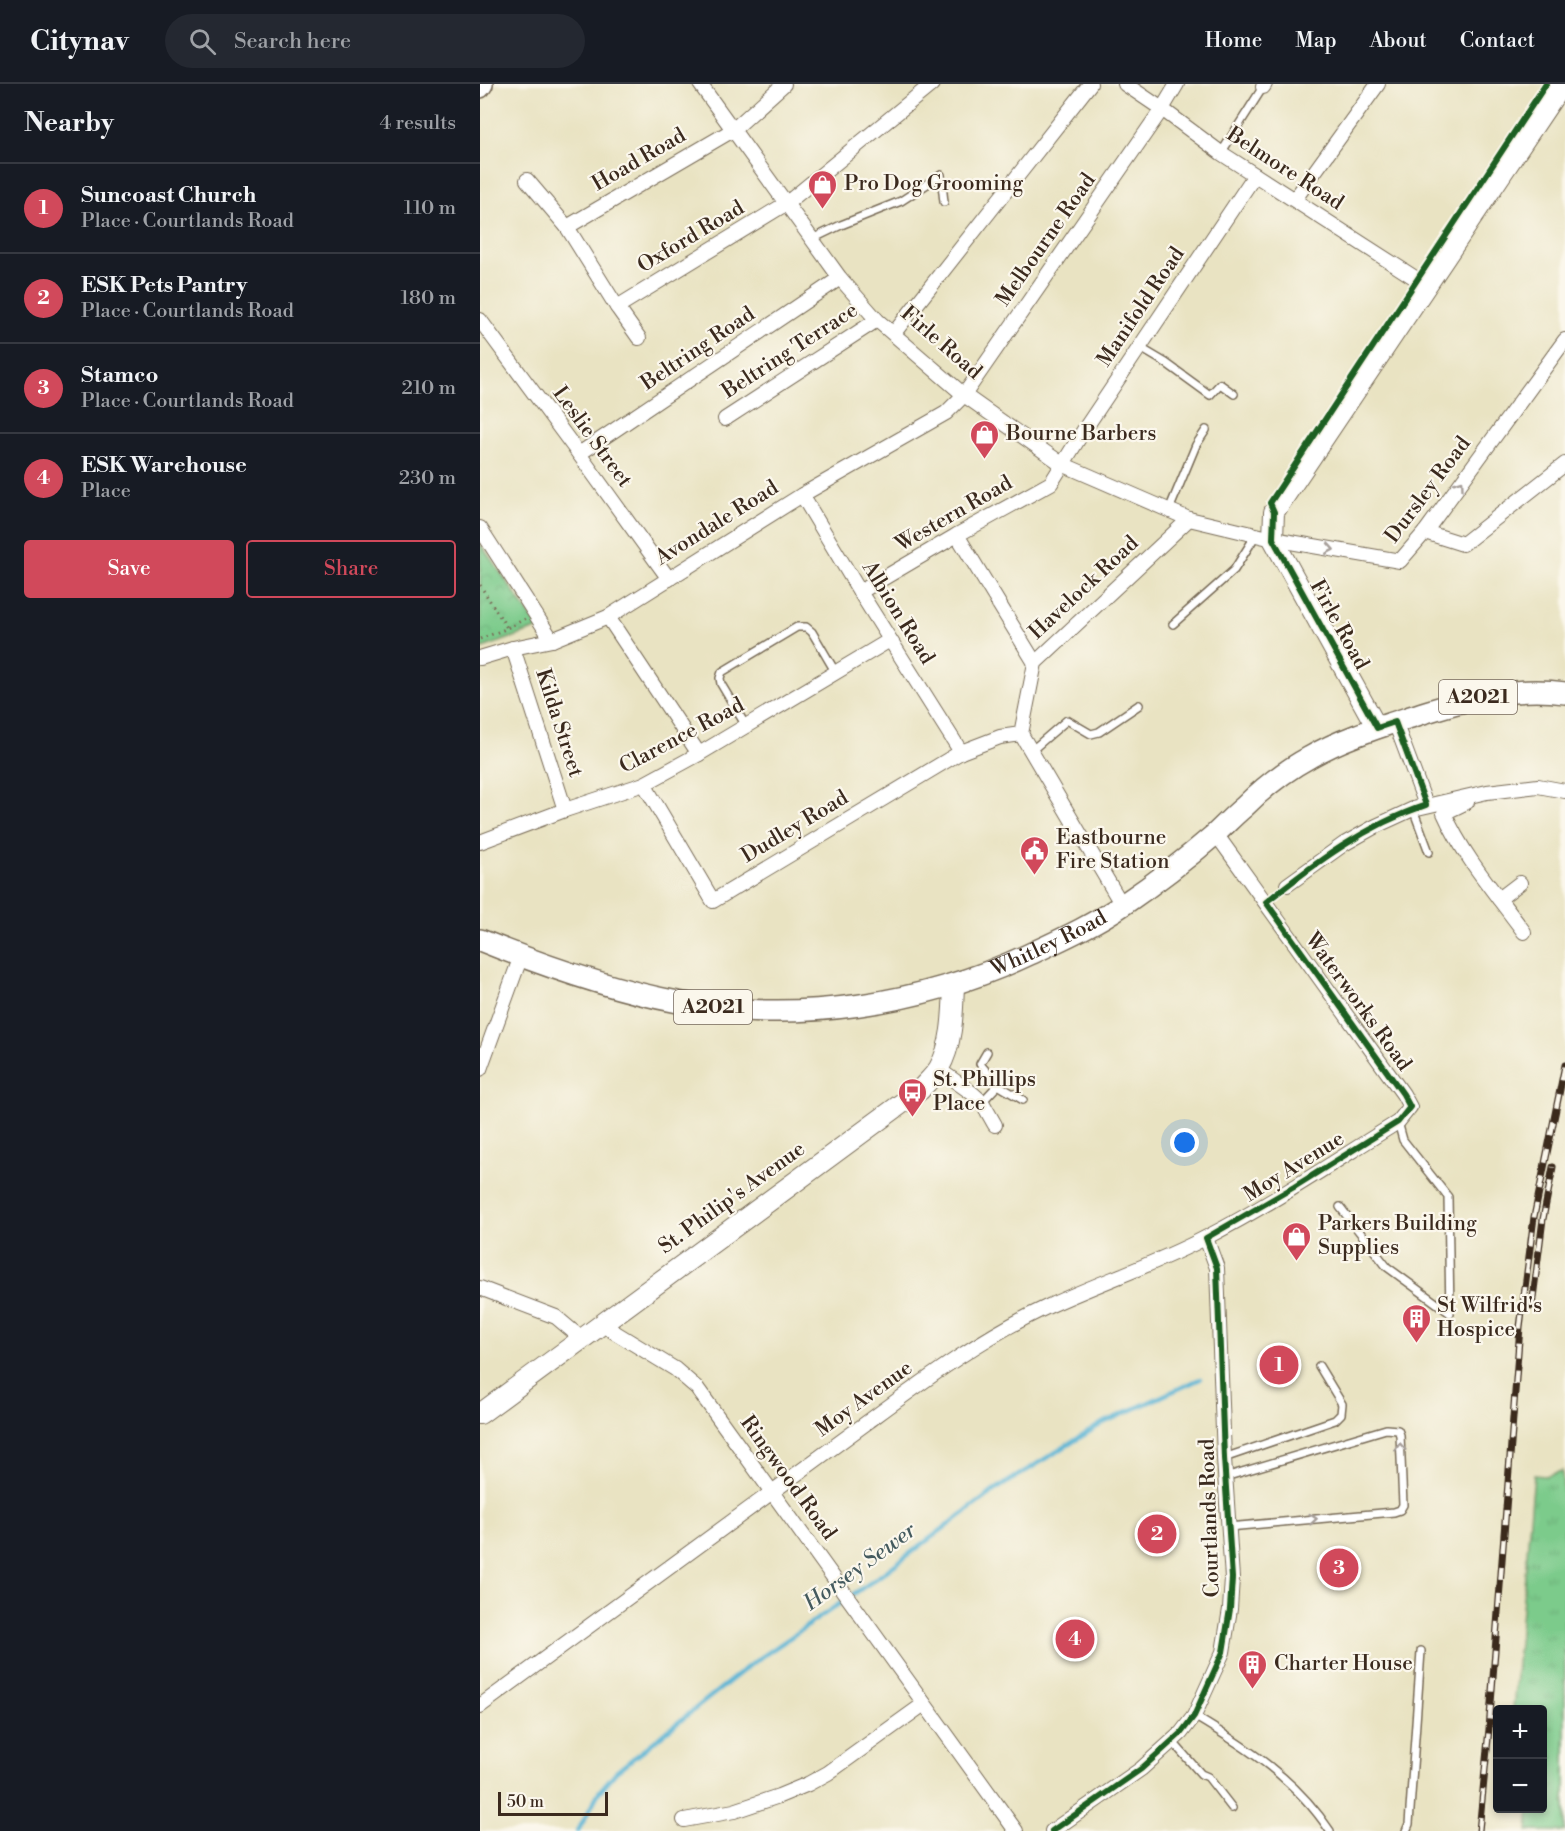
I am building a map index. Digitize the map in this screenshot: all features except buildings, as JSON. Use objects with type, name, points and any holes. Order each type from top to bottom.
[{"type":"main road","name":"Whitley Road","points":[[480,940],[521,956],[647,995],[677,1002],[742,1010],[777,1011],[855,1006],[919,994],[1006,965],[1076,932],[1122,905],[1216,834],[1267,786],[1310,757],[1386,725],[1467,699],[1506,692],[1544,690],[1565,693]]},
{"type":"street","name":"Firle Road","points":[[700,84],[840,278],[877,320],[964,395],[1062,464],[1189,519],[1264,537],[1386,725]]},
{"type":"street","name":"Hoad Road","points":[[567,227],[733,130],[784,84]]},
{"type":"street","name":"Oxford Road","points":[[617,307],[787,203],[932,84]]},
{"type":"street","points":[[894,333],[1090,84]]},
{"type":"street","name":"Belmore Road","points":[[1125,84],[1221,153],[1426,285]]},
{"type":"street","name":"Melbourne Road","points":[[964,395],[1162,110],[1177,84]]},
{"type":"street","points":[[1294,199],[1378,84]]},
{"type":"street","points":[[1264,537],[1274,512],[1562,84]]},
{"type":"street","name":"Manifold Road","points":[[1062,464],[1255,175]]},
{"type":"street","points":[[527,180],[567,227],[639,338]]},
{"type":"street","name":"Beltring Road","points":[[579,454],[840,278]]},
{"type":"street","name":"Leslie Street","points":[[480,320],[669,579]]},
{"type":"street","name":"Beltring Terrace","points":[[725,418],[877,320]]},
{"type":"street","name":"Dursley Road","points":[[1264,537],[1400,561],[1425,532],[1565,340]]},
{"type":"street","name":"Avondale Road","points":[[480,658],[552,640],[608,617],[802,495],[946,413],[964,395]]},
{"type":"street","name":"Western Road","points":[[860,592],[1051,483],[1062,464]]},
{"type":"street","points":[[1425,532],[1463,544],[1565,464]]},
{"type":"street","name":"Albion Road","points":[[802,495],[860,592],[962,752]]},
{"type":"street","name":"Havelock Road","points":[[1021,734],[1035,663],[1189,519]]},
{"type":"street","points":[[480,528],[552,640]]},
{"type":"street","points":[[957,535],[1035,663]]},
{"type":"street","points":[[608,617],[699,754]]},
{"type":"street","name":"Clarence Road","points":[[480,842],[565,810],[644,784],[891,640]]},
{"type":"street","name":"Kilda Street","points":[[513,648],[565,810]]},
{"type":"street","points":[[1386,725],[1420,807]]},
{"type":"street","points":[[1021,734],[1122,905]]},
{"type":"street","name":"Dudley Road","points":[[644,784],[713,901],[962,752],[1000,737],[1021,734]]},
{"type":"street","points":[[1287,885],[1344,844],[1376,826],[1420,807],[1487,792],[1538,786],[1565,791]]},
{"type":"street","points":[[1487,792],[1444,813],[1479,871],[1524,932]]},
{"type":"street","name":"Waterworks Road","points":[[1216,834],[1403,1094],[1410,1107],[1398,1122]]},
{"type":"street","points":[[1499,899],[1520,883]]},
{"type":"street","points":[[480,1069],[521,956]]},
{"type":"street","name":"St. Philip's Avenue","points":[[480,1414],[920,1090],[938,1069],[945,1052],[950,1032],[954,984]]},
{"type":"street","points":[[938,1069],[982,1102],[995,1125]]},
{"type":"street","name":"Moy Avenue","points":[[480,1706],[915,1387],[969,1350],[1048,1307],[1206,1238],[1294,1187],[1398,1122]]},
{"type":"street","name":"Courtlands Road","points":[[1052,1831],[1141,1769],[1190,1723],[1223,1652],[1230,1610],[1232,1578],[1224,1458],[1217,1268],[1206,1238]]},
{"type":"street","points":[[480,1288],[556,1317],[582,1339]]},
{"type":"street","name":"Ringwood Road","points":[[605,1321],[611,1329],[675,1370],[696,1388],[1016,1831]]},
{"type":"street","points":[[684,1820],[734,1810],[808,1784],[828,1773],[924,1704]]},
{"type":"lane","points":[[1221,153],[1264,86]]},
{"type":"lane","points":[[812,239],[901,201],[941,175],[944,202]]},
{"type":"lane","points":[[1140,346],[1210,395],[1220,384],[1234,394]]},
{"type":"lane","points":[[1169,510],[1196,445],[1206,430]]},
{"type":"lane","points":[[1173,624],[1234,570],[1264,537]]},
{"type":"lane","points":[[746,726],[721,684],[722,672],[797,627],[806,627],[812,632],[836,673]]},
{"type":"lane","points":[[1031,751],[1067,720],[1091,734],[1099,732],[1139,705]]},
{"type":"lane","points":[[1420,807],[1429,852]]},
{"type":"lane","points":[[987,1052],[980,1064],[998,1085],[1023,1100]]},
{"type":"lane","points":[[982,1102],[998,1085]]},
{"type":"lane","points":[[1340,1207],[1386,1268],[1450,1313],[1448,1197],[1403,1140],[1398,1122]]},
{"type":"lane","points":[[1224,1458],[1335,1420],[1341,1414],[1341,1404],[1318,1366]]},
{"type":"lane","points":[[1225,1477],[1386,1429],[1398,1430],[1400,1435],[1403,1505],[1400,1510],[1228,1527]]},
{"type":"lane","points":[[1406,1831],[1409,1824],[1421,1651]]},
{"type":"lane","points":[[1194,1716],[1258,1755],[1290,1782],[1318,1813],[1330,1831]]},
{"type":"lane","points":[[1172,1741],[1233,1808]]},
{"type":"path","points":[[480,585],[507,628]]},
{"type":"path","points":[[480,639],[535,613]]},
{"type":"green space","points":[[480,543],[539,628],[480,649]]},
{"type":"green space","points":[[1562,1471],[1565,1515],[1565,1831],[1528,1831],[1530,1813],[1547,1813],[1547,1705],[1513,1705],[1534,1475],[1545,1476]]},
{"type":"waterway","name":"Horsey Sewer","points":[[578,1831],[599,1792],[616,1772],[750,1665],[877,1578],[995,1490],[1103,1423],[1200,1379]]},
{"type":"railway","points":[[1479,1831],[1520,1327],[1534,1217],[1565,1065]]},
{"type":"railway","points":[[1532,1306],[1543,1219],[1553,1167]]},
{"type":"cycle path","points":[[1052,1831],[1141,1769],[1181,1733],[1194,1716],[1223,1652],[1232,1578],[1224,1458],[1217,1268],[1206,1238],[1294,1187],[1398,1122],[1410,1107],[1266,902],[1342,846],[1383,823],[1426,805],[1395,722],[1377,728],[1273,539],[1274,512],[1270,503],[1546,84]]},
{"type":"place","name":"Pro Dog Grooming","points":[[823,210]]},
{"type":"place","name":"Bourne Barbers","points":[[985,460]]},
{"type":"place","name":"Eastbourne Fire Station","points":[[1035,876]]},
{"type":"place","name":"St. Phillips Place","points":[[912,1118]]},
{"type":"place","name":"Parkers Building Supplies","points":[[1297,1262]]},
{"type":"place","name":"St Wilfrid's Hospice","points":[[1416,1344]]},
{"type":"place","name":"Suncoast Church","points":[[1279,1365]]},
{"type":"place","name":"ESK Pets Pantry","points":[[1157,1534]]},
{"type":"place","name":"Stamco","points":[[1339,1568]]},
{"type":"place","name":"ESK Warehouse","points":[[1075,1639]]},
{"type":"place","name":"Charter House","points":[[1253,1690]]}]
